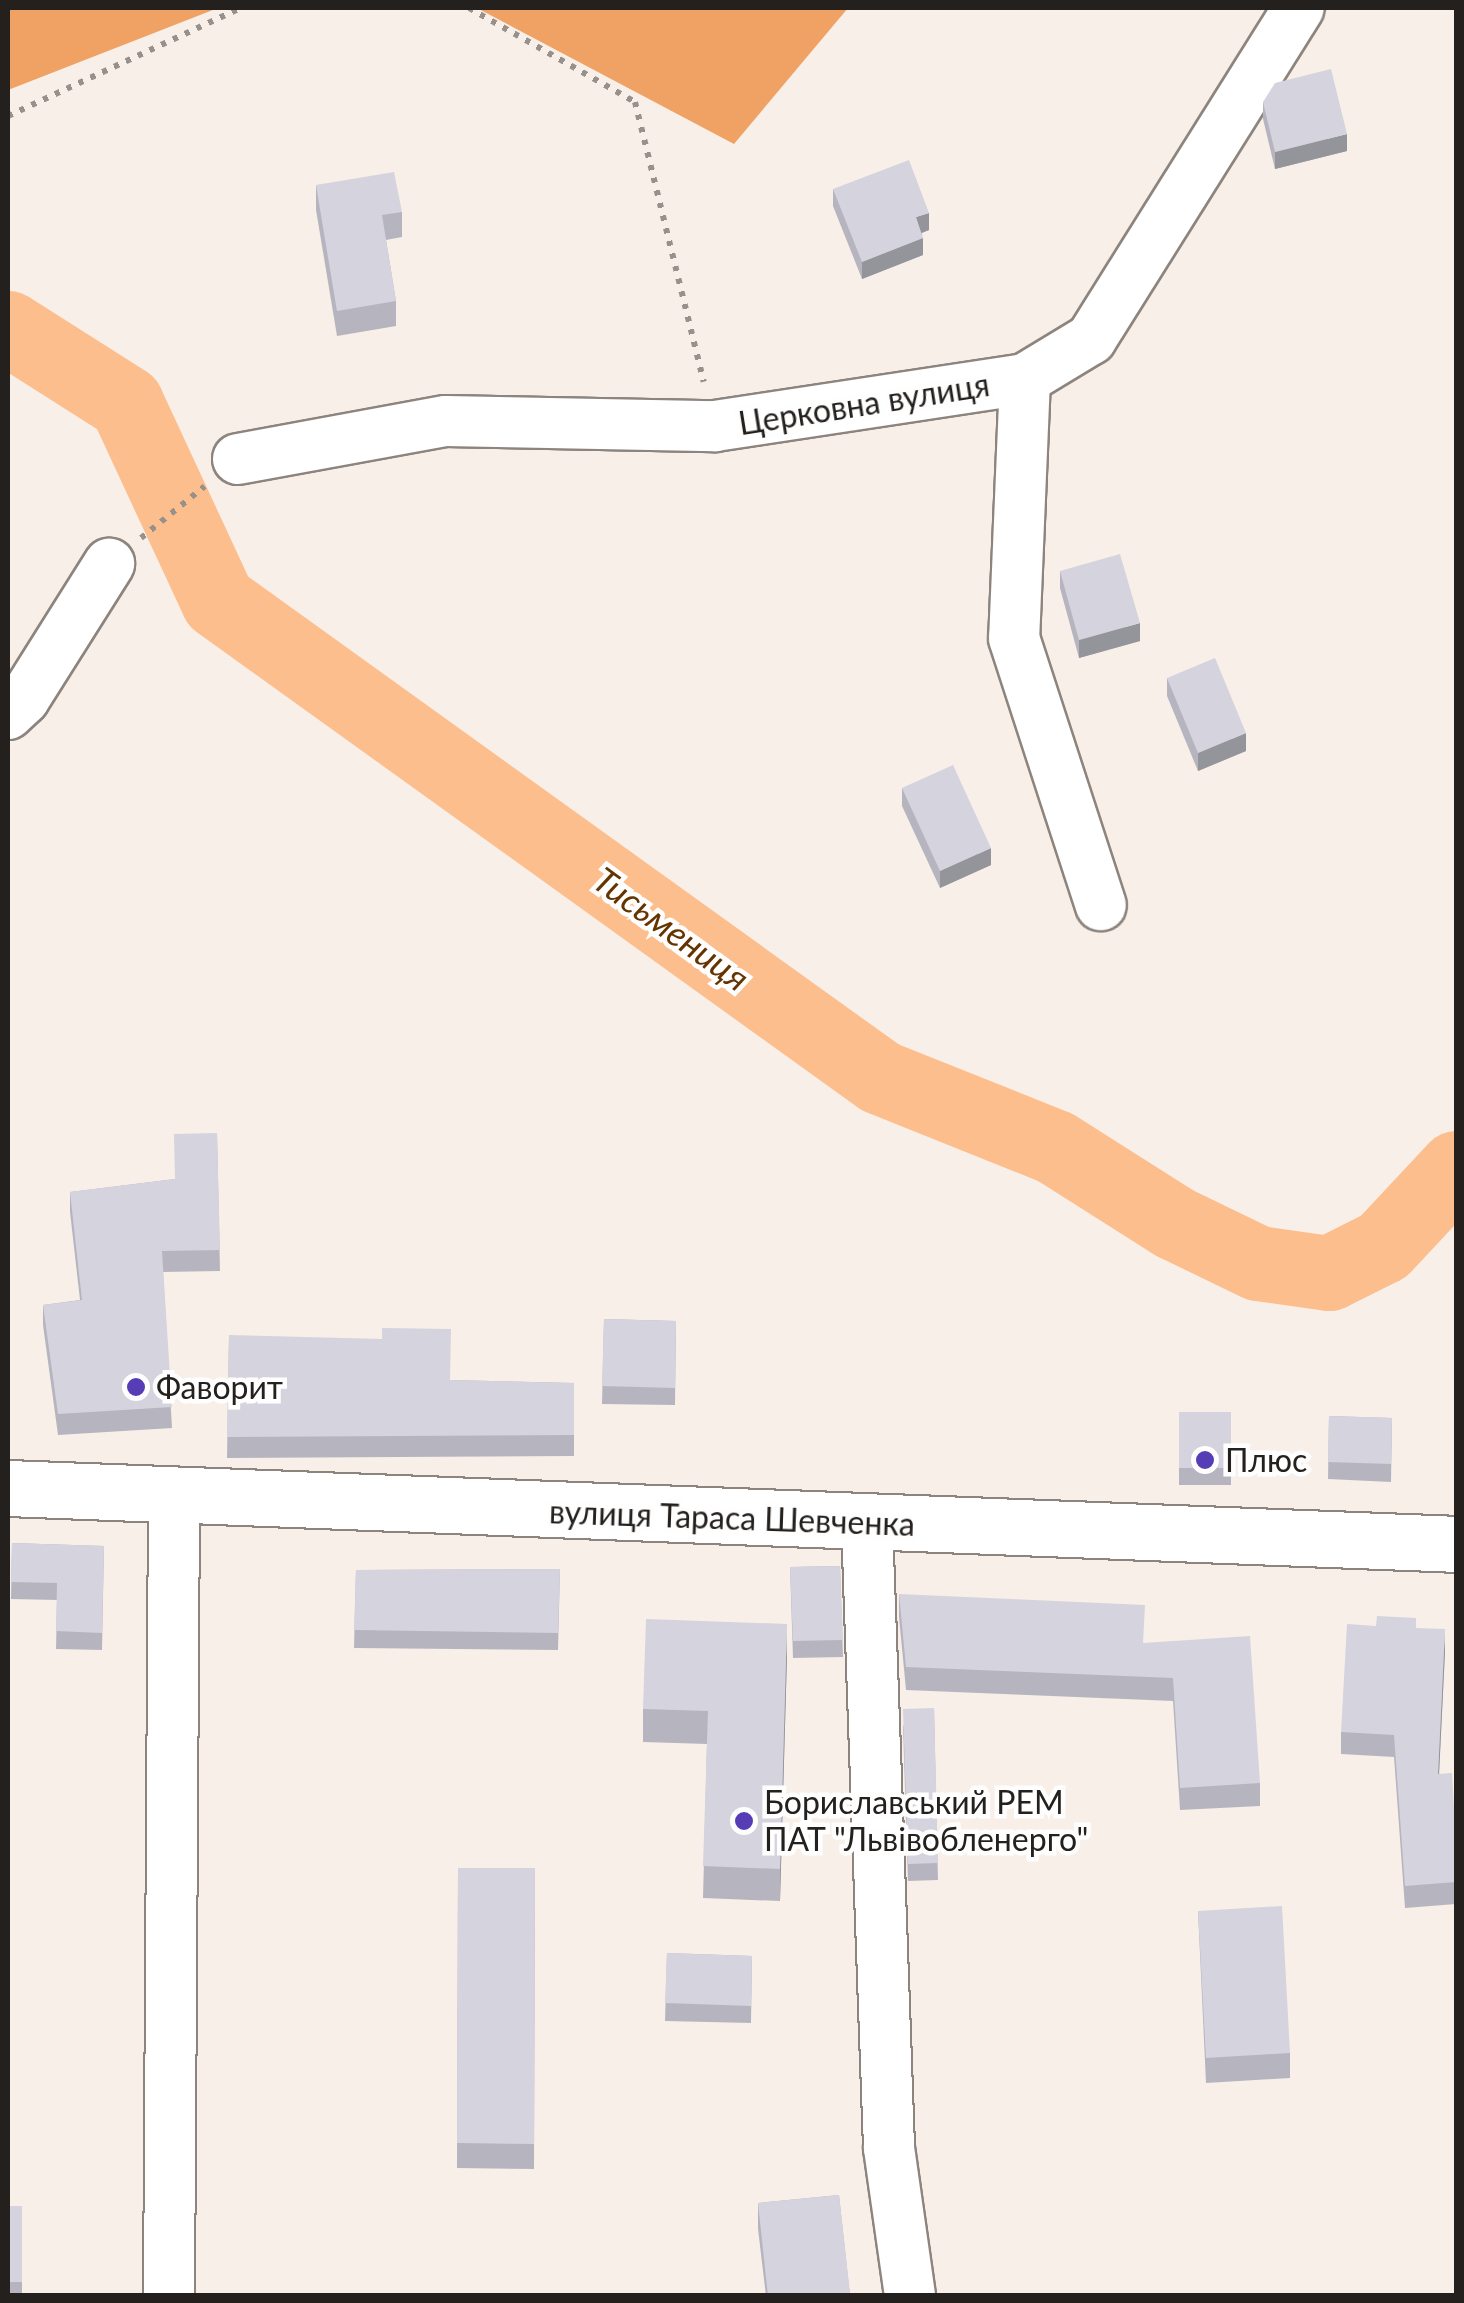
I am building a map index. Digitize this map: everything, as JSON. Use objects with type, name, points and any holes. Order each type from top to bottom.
[{"type":"main road","name":"вулиця Тараса Шевченка","points":[[8,1488],[1456,1544]]},
{"type":"lane","name":"Церковна вулиця","points":[[238,459],[446,420],[715,426],[1025,380],[1091,339],[1299,8]]},
{"type":"lane","points":[[1025,380],[1014,638],[1101,905]]},
{"type":"lane","points":[[8,714],[24,700],[109,564]]},
{"type":"lane","points":[[170,2296],[174,1494]]},
{"type":"lane","points":[[867,1524],[890,2148],[910,2296]]},
{"type":"path","points":[[8,116],[241,8]]},
{"type":"path","points":[[470,8],[634,102],[715,426]]},
{"type":"path","points":[[109,564],[238,459]]},
{"type":"shaded area","points":[[8,8],[218,8],[8,90]]},
{"type":"shaded area","points":[[477,8],[848,8],[734,144]]},
{"type":"building","points":[[1331,69],[1347,134],[1275,152],[1263,102],[1275,83]]},
{"type":"building","points":[[909,160],[929,213],[916,217],[923,238],[862,262],[833,189]]},
{"type":"building","points":[[394,172],[402,212],[382,215],[396,301],[337,311],[316,185]]},
{"type":"building","points":[[1120,554],[1140,623],[1079,640],[1060,571]]},
{"type":"building","points":[[1215,658],[1246,733],[1198,753],[1167,678]]},
{"type":"building","points":[[953,765],[991,848],[940,871],[902,788]]},
{"type":"building","points":[[217,1133],[220,1250],[162,1251],[172,1407],[58,1414],[43,1305],[82,1300],[70,1192],[175,1179],[174,1134]]},
{"type":"building","points":[[604,1319],[676,1321],[675,1388],[602,1386]]},
{"type":"building","points":[[382,1328],[451,1329],[450,1380],[574,1383],[574,1435],[227,1437],[229,1335],[382,1339]]},
{"type":"building","points":[[1179,1412],[1231,1412],[1231,1468],[1179,1468]]},
{"type":"building","points":[[1329,1416],[1392,1418],[1391,1464],[1328,1462]]},
{"type":"building","points":[[12,1543],[104,1546],[102,1633],[56,1631],[57,1583],[11,1582]]},
{"type":"building","points":[[840,1566],[843,1640],[793,1641],[790,1567]]},
{"type":"building","points":[[560,1569],[558,1633],[354,1630],[356,1570]]},
{"type":"building","points":[[899,1594],[1145,1605],[1143,1643],[1250,1636],[1260,1783],[1180,1788],[1173,1678],[906,1667]]},
{"type":"building","points":[[1377,1616],[1416,1618],[1416,1628],[1445,1629],[1438,1774],[1452,1773],[1456,1882],[1405,1886],[1394,1735],[1341,1732],[1347,1624],[1376,1626]]},
{"type":"building","name":"Бориславський РЕМ ПАТ \"Львівобленерго\"","points":[[646,1619],[787,1624],[780,1869],[703,1866],[708,1711],[643,1709]]},
{"type":"building","points":[[934,1708],[938,1863],[908,1864],[903,1709]]},
{"type":"building","points":[[458,1868],[535,1868],[534,2144],[457,2143]]},
{"type":"building","points":[[1282,1906],[1290,2053],[1206,2058],[1198,1911]]},
{"type":"building","points":[[667,1953],[752,1956],[751,2006],[665,2003]]},
{"type":"building","points":[[839,2195],[850,2293],[768,2296],[758,2203]]},
{"type":"building","points":[[8,2206],[22,2206],[22,2282],[8,2282]]},
{"type":"waterway","name":"Тисьмениця","points":[[8,328],[126,403],[218,601],[880,1077],[1055,1147],[1173,1222],[1258,1263],[1329,1273],[1383,1246],[1456,1168]]},
{"type":"place","name":"Фаворит","points":[[136,1387]]},
{"type":"place","name":"Плюс","points":[[1205,1460]]},
{"type":"place","name":"Бориславський РЕМ ПАТ \"Львівобленерго\"","points":[[744,1821]]}]
